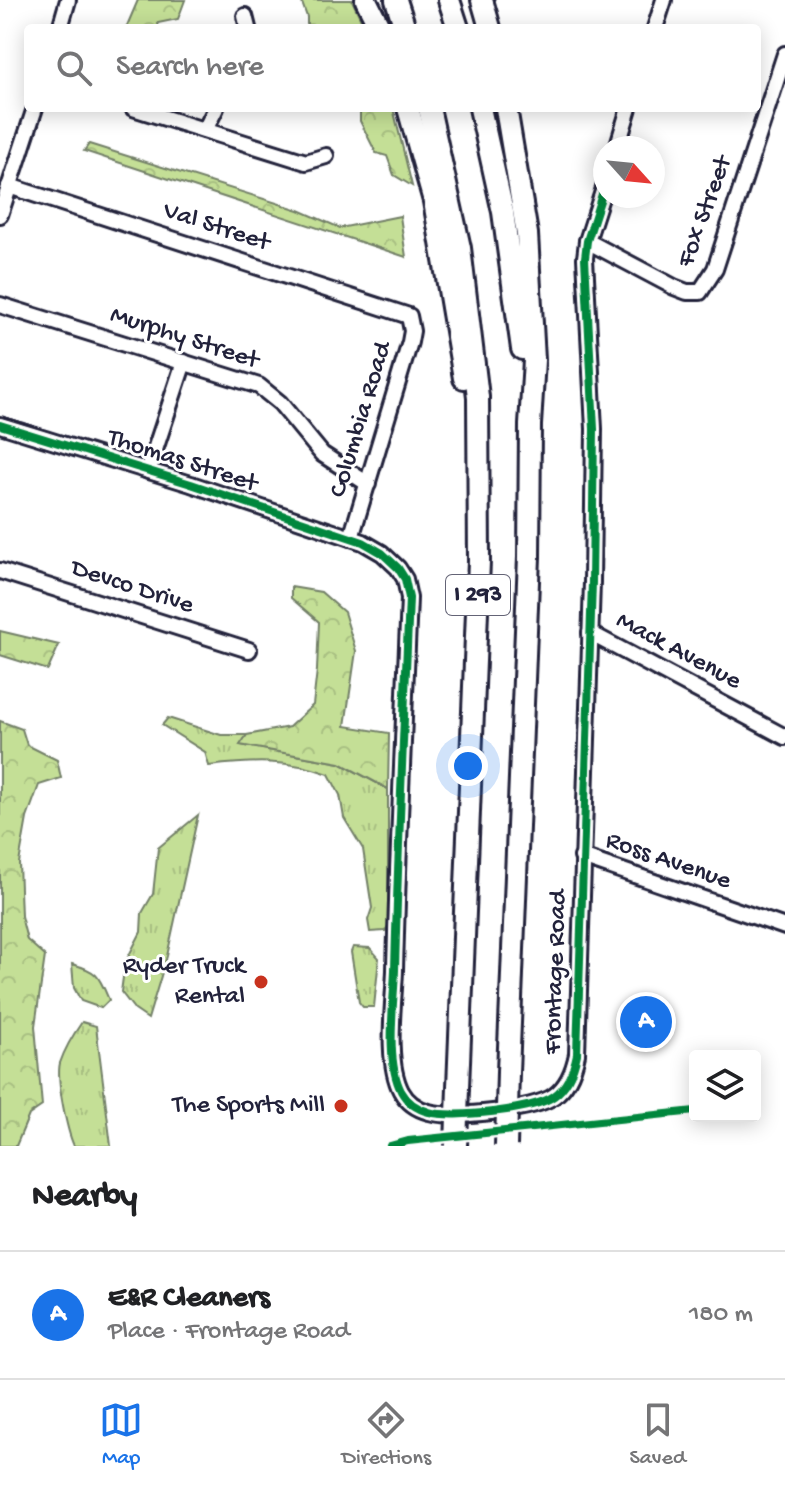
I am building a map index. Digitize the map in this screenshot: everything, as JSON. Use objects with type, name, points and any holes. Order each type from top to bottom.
[{"type":"highway","points":[[366,0],[378,24]]},
{"type":"highway","points":[[396,0],[404,24]]},
{"type":"highway","points":[[449,0],[457,24]]},
{"type":"highway","points":[[482,0],[489,24]]},
{"type":"highway","points":[[409,112],[434,201],[476,441]]},
{"type":"highway","name":"I 293","points":[[430,112],[460,248],[478,397],[478,591],[456,1146]]},
{"type":"highway","name":"I 293","points":[[481,112],[507,238],[530,425],[529,557],[506,1146]]},
{"type":"highway","points":[[507,112],[522,194],[528,249],[534,360],[530,425]]},
{"type":"street","points":[[61,24],[68,0]]},
{"type":"street","points":[[656,24],[664,0]]},
{"type":"street","name":"Fox Street","points":[[587,241],[674,287],[687,292],[700,292],[715,269],[785,54]]},
{"type":"street","points":[[0,215],[34,112]]},
{"type":"street","points":[[146,112],[306,162],[326,156]]},
{"type":"street","points":[[205,130],[214,112]]},
{"type":"street","points":[[621,136],[628,112]]},
{"type":"street","name":"Val Street","points":[[9,186],[409,316]]},
{"type":"street","name":"Frontage Road","points":[[351,538],[373,547],[392,562],[405,579],[409,598],[393,1051],[399,1087],[414,1106],[440,1114],[498,1111],[547,1100],[562,1089],[572,1072],[577,1054],[594,429],[586,310],[587,241],[598,208]]},
{"type":"street","name":"Murphy Street","points":[[0,305],[247,381],[271,393],[312,446],[332,463],[368,484]]},
{"type":"street","name":"Columbia Road","points":[[351,538],[410,342],[412,326],[409,316]]},
{"type":"street","points":[[148,471],[184,362]]},
{"type":"street","name":"Thomas Street","points":[[0,425],[351,538]]},
{"type":"street","name":"Devco Drive","points":[[0,571],[249,650]]},
{"type":"street","name":"Mack Avenue","points":[[590,633],[785,737]]},
{"type":"street","name":"Ross Avenue","points":[[582,857],[785,927]]},
{"type":"green space","points":[[138,0],[185,0],[178,19],[158,24],[128,24]]},
{"type":"green space","points":[[301,0],[352,0],[363,24],[307,24]]},
{"type":"green space","points":[[360,112],[394,112],[412,186],[394,175],[387,156],[376,153],[360,121]]},
{"type":"green space","points":[[89,144],[299,210],[340,228],[400,216],[406,257],[84,151]]},
{"type":"green space","points":[[291,587],[321,592],[344,612],[356,651],[345,726],[389,733],[388,789],[340,763],[240,745],[247,735],[289,727],[313,705],[319,622],[291,598]]},
{"type":"green space","points":[[0,631],[59,645],[48,670],[0,655]]},
{"type":"green space","points":[[168,718],[221,735],[247,735],[241,745],[340,763],[388,789],[388,926],[385,931],[370,932],[368,920],[372,908],[363,849],[344,818],[340,795],[329,774],[269,762],[209,766],[205,752],[162,725]]},
{"type":"green space","points":[[0,721],[22,729],[27,745],[57,760],[61,778],[39,785],[27,818],[19,863],[21,916],[27,940],[45,956],[35,1026],[42,1106],[29,1115],[16,1146],[0,1146]]},
{"type":"green space","points":[[198,815],[167,956],[148,1019],[135,1010],[121,992],[125,963],[141,932],[142,913],[153,894],[158,848]]},
{"type":"green space","points":[[353,947],[370,948],[379,958],[374,1007],[363,1007],[359,1002],[351,952]]},
{"type":"green space","points":[[72,964],[87,969],[100,980],[109,1000],[101,1008],[81,1001],[74,988]]},
{"type":"green space","points":[[82,1022],[96,1026],[111,1146],[74,1146],[65,1117],[60,1063]]},
{"type":"cycle path","points":[[0,425],[191,484],[363,542],[382,553],[398,568],[405,579],[409,598],[392,1032],[396,1078],[403,1095],[413,1104],[440,1114],[493,1112],[544,1101],[559,1092],[567,1082],[577,1054],[594,429],[585,258],[598,208]]},
{"type":"cycle path","points":[[390,1146],[408,1141],[689,1112]]},
{"type":"place","name":"Ryder Truck Rental","points":[[261,982]]},
{"type":"place","name":"E&R Cleaners","points":[[646,1022]]},
{"type":"place","name":"The Sports Mill","points":[[341,1106]]}]
